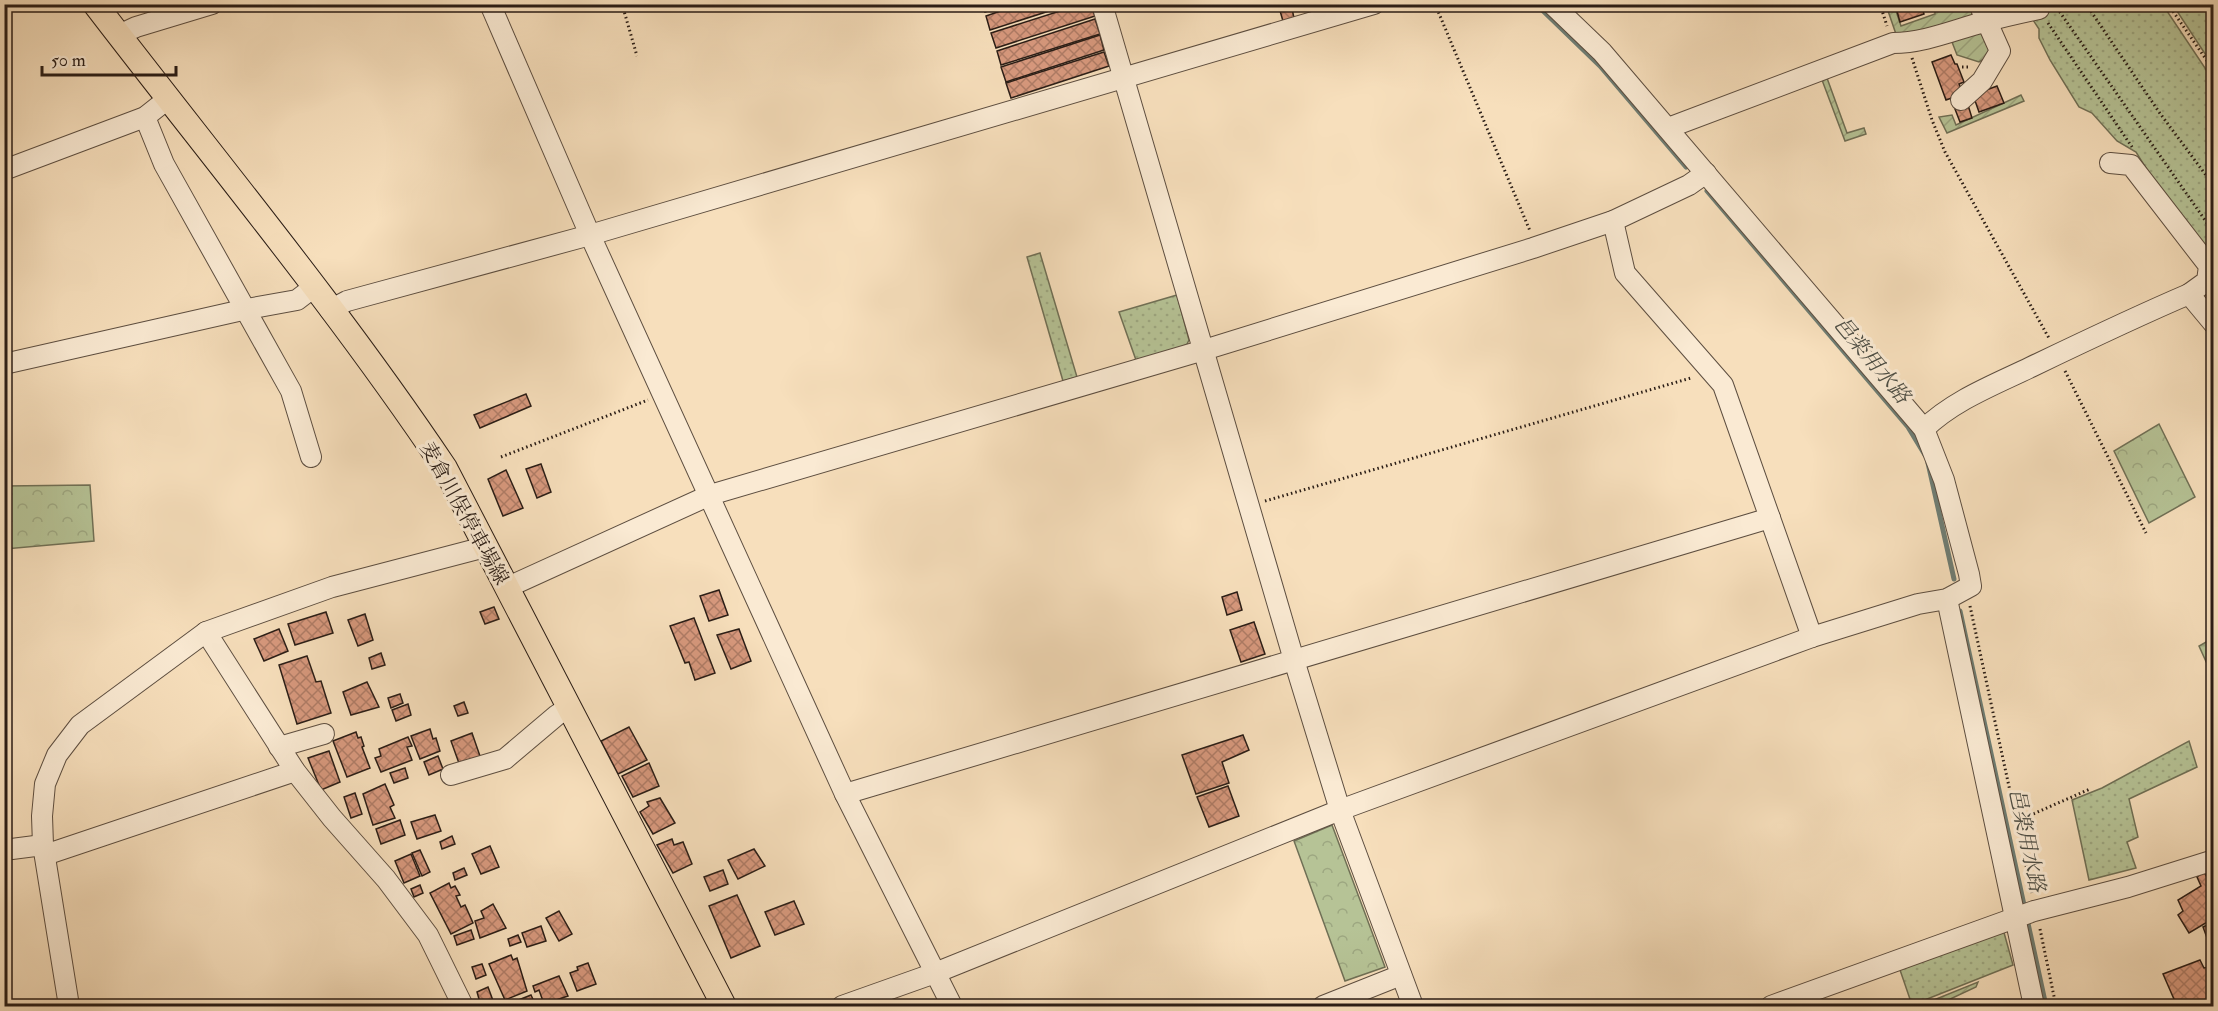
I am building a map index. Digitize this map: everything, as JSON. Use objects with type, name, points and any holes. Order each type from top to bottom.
[{"type":"main road","name":"麦倉川俣停車場線","points":[[95,4],[314,287],[413,420],[445,468],[724,1006]]},
{"type":"street","points":[[119,35],[136,27],[212,4]]},
{"type":"street","points":[[490,4],[590,235],[845,794],[952,1006]]},
{"type":"street","points":[[1102,4],[1340,810],[1413,1006]]},
{"type":"street","points":[[330,310],[347,301],[590,235],[1374,4]]},
{"type":"street","points":[[842,1006],[935,973],[1340,810],[1812,637],[1918,604],[1947,599],[1971,586],[1970,574],[1944,480],[1924,429],[1602,52],[1552,4]]},
{"type":"street","points":[[1668,128],[1893,43],[1907,43],[1982,13],[2047,7]]},
{"type":"street","points":[[1961,100],[1982,81],[2000,51],[1982,13]]},
{"type":"street","points":[[4,170],[145,117],[169,99]]},
{"type":"street","points":[[145,117],[164,164],[291,391],[311,458]]},
{"type":"street","points":[[1924,429],[1962,400],[2111,328],[2189,294],[2206,281],[2209,266],[2131,165],[2110,163]]},
{"type":"street","points":[[506,588],[710,495],[1204,350],[1537,247],[1613,221],[1689,185],[1706,173]]},
{"type":"street","points":[[1613,221],[1624,273],[1723,385],[1812,637]]},
{"type":"street","points":[[4,364],[247,309],[297,300],[314,287]]},
{"type":"street","points":[[2189,294],[2214,324]]},
{"type":"street","points":[[845,794],[1770,518]]},
{"type":"street","points":[[69,1006],[44,850],[42,816],[45,784],[57,755],[80,725],[206,632],[332,587],[485,547]]},
{"type":"street","points":[[1947,599],[2026,914],[2034,1006]]},
{"type":"street","points":[[206,632],[295,771],[408,907],[428,935],[463,1006]]},
{"type":"street","points":[[451,775],[505,759],[568,708]]},
{"type":"street","points":[[279,747],[324,734]]},
{"type":"street","points":[[4,850],[44,850],[295,771]]},
{"type":"street","points":[[1771,1006],[2026,914],[2128,887],[2214,860]]},
{"type":"street","points":[[1323,1006],[1401,975]]},
{"type":"path","points":[[622,4],[636,56]]},
{"type":"path","points":[[1435,4],[1537,247]]},
{"type":"path","points":[[2086,4],[2159,112],[2214,186]]},
{"type":"path","points":[[2168,4],[2214,71]]},
{"type":"path","points":[[2047,7],[2136,152]]},
{"type":"path","points":[[2047,7],[2214,233]]},
{"type":"path","points":[[1907,43],[1945,152],[2011,273],[2059,354],[2146,533]]},
{"type":"path","points":[[1249,506],[1711,372]]},
{"type":"path","points":[[501,457],[663,394]]},
{"type":"path","points":[[1966,588],[2017,821],[2026,914],[2056,1006]]},
{"type":"path","points":[[2017,821],[2090,789]]},
{"type":"green space","points":[[1886,5],[1894,5],[1901,26],[1935,14],[1935,10],[1944,5],[1974,5],[1975,13],[1969,17],[1897,37]]},
{"type":"green space","points":[[2023,5],[2163,5],[2213,80],[2213,265],[2147,177],[2146,168],[2136,152],[2117,141],[2092,113],[2079,107],[2050,60],[2039,38],[2039,29]]},
{"type":"green space","points":[[2173,5],[2213,5],[2213,66]]},
{"type":"green space","points":[[1982,30],[1992,54],[1979,62],[1957,55],[1952,42]]},
{"type":"green space","points":[[1827,78],[1847,133],[1864,128],[1866,134],[1845,141],[1822,80]]},
{"type":"green space","points":[[2021,95],[2024,101],[1947,133],[1939,117],[1952,115],[1956,125]]},
{"type":"green space","points":[[1040,253],[1077,377],[1063,381],[1027,257]]},
{"type":"green space","points":[[1177,295],[1189,340],[1186,346],[1136,360],[1119,312]]},
{"type":"green space","points":[[2159,424],[2195,497],[2149,523],[2114,451]]},
{"type":"green space","points":[[90,485],[94,541],[5,549],[5,486]]},
{"type":"green space","points":[[2213,638],[2213,677],[2199,646]]},
{"type":"green space","points":[[2189,741],[2197,767],[2129,799],[2138,837],[2127,842],[2136,868],[2089,880],[2072,800],[2102,788]]},
{"type":"green space","points":[[1332,825],[1385,967],[1345,981],[1294,841]]},
{"type":"green space","points":[[2003,929],[2013,965],[1912,1005],[1899,967]]},
{"type":"green space","points":[[1978,982],[1976,987],[1948,1000],[1947,1006],[1919,1006]]},
{"type":"building","points":[[982,4],[1008,4],[985,12]]},
{"type":"building","points":[[1021,4],[1071,4],[990,30],[986,16]]},
{"type":"building","points":[[1082,4],[1091,4],[1095,16],[996,48],[991,33]]},
{"type":"building","points":[[1278,4],[1291,4],[1294,18],[1283,21]]},
{"type":"building","points":[[1895,4],[1921,4],[1924,14],[1900,22]]},
{"type":"building","points":[[1095,19],[1100,34],[1001,65],[997,51]]},
{"type":"building","points":[[1100,35],[1104,50],[1006,82],[1001,67]]},
{"type":"building","points":[[1104,52],[1109,66],[1011,98],[1006,83]]},
{"type":"building","points":[[1951,55],[1964,82],[1959,84],[1963,94],[1946,100],[1932,62]]},
{"type":"building","points":[[1997,86],[2004,103],[1979,112],[1973,95]]},
{"type":"building","points":[[1968,105],[1972,118],[1960,122],[1955,109]]},
{"type":"building","points":[[526,394],[531,406],[480,428],[474,415]]},
{"type":"building","points":[[541,464],[551,492],[537,498],[526,469]]},
{"type":"building","points":[[506,470],[523,508],[503,516],[488,479]]},
{"type":"building","points":[[719,590],[728,615],[709,621],[700,596]]},
{"type":"building","points":[[1237,592],[1242,610],[1227,615],[1222,597]]},
{"type":"building","points":[[494,607],[499,619],[485,624],[480,612]]},
{"type":"building","points":[[326,612],[333,633],[295,645],[288,624]]},
{"type":"building","points":[[365,614],[373,640],[358,646],[348,620]]},
{"type":"building","points":[[694,618],[715,673],[695,680],[689,662],[685,663],[670,626]]},
{"type":"building","points":[[1254,622],[1265,654],[1241,662],[1230,630]]},
{"type":"building","points":[[279,629],[288,651],[264,661],[254,639]]},
{"type":"building","points":[[739,629],[751,661],[731,669],[717,635]]},
{"type":"building","points":[[381,653],[385,665],[372,669],[369,658]]},
{"type":"building","points":[[307,656],[316,682],[321,681],[331,713],[297,724],[279,665]]},
{"type":"building","points":[[367,682],[379,707],[351,715],[343,692]]},
{"type":"building","points":[[400,694],[403,703],[391,708],[388,698]]},
{"type":"building","points":[[464,702],[468,713],[458,716],[454,706]]},
{"type":"building","points":[[408,704],[411,715],[396,721],[392,710]]},
{"type":"building","points":[[629,727],[647,760],[618,774],[601,741]]},
{"type":"building","points":[[430,729],[440,751],[420,759],[411,736]]},
{"type":"building","points":[[356,732],[358,738],[361,737],[364,746],[362,747],[370,768],[347,777],[333,741]]},
{"type":"building","points":[[472,733],[481,759],[460,766],[451,741]]},
{"type":"building","points":[[1243,735],[1249,750],[1222,762],[1229,783],[1196,794],[1182,755]]},
{"type":"building","points":[[408,737],[412,746],[407,747],[412,760],[381,772],[375,758],[381,756],[379,749]]},
{"type":"building","points":[[329,751],[340,782],[321,790],[308,758]]},
{"type":"building","points":[[438,756],[443,769],[429,775],[424,762]]},
{"type":"building","points":[[649,763],[659,786],[633,797],[622,776]]},
{"type":"building","points":[[405,768],[408,778],[394,783],[390,773]]},
{"type":"building","points":[[385,784],[394,805],[390,807],[395,818],[373,825],[363,794]]},
{"type":"building","points":[[1228,786],[1239,816],[1209,827],[1197,797]]},
{"type":"building","points":[[355,793],[362,814],[351,818],[344,797]]},
{"type":"building","points":[[660,798],[675,823],[653,834],[640,812],[649,806],[647,802]]},
{"type":"building","points":[[435,815],[441,831],[417,839],[411,822]]},
{"type":"building","points":[[400,820],[405,835],[381,844],[376,829]]},
{"type":"building","points":[[452,836],[455,844],[442,849],[440,842]]},
{"type":"building","points":[[672,839],[674,845],[683,842],[692,864],[673,873],[657,845]]},
{"type":"building","points":[[490,846],[499,867],[481,874],[472,854]]},
{"type":"building","points":[[754,849],[765,866],[738,879],[728,860]]},
{"type":"building","points":[[420,850],[430,872],[422,876],[412,853]]},
{"type":"building","points":[[411,854],[420,876],[404,883],[395,861]]},
{"type":"building","points":[[464,868],[467,875],[455,880],[453,873]]},
{"type":"building","points":[[723,870],[728,884],[710,891],[704,877]]},
{"type":"building","points":[[2204,872],[2209,881],[2214,879],[2214,918],[2189,933],[2178,915],[2183,911],[2178,900],[2201,886],[2197,877]]},
{"type":"building","points":[[449,883],[451,888],[455,886],[460,895],[456,896],[461,907],[465,905],[473,923],[451,934],[430,893]]},
{"type":"building","points":[[420,885],[423,893],[414,897],[411,889]]},
{"type":"building","points":[[737,895],[760,946],[731,958],[709,906]]},
{"type":"building","points":[[794,901],[804,924],[775,935],[765,912]]},
{"type":"building","points":[[493,904],[506,928],[480,938],[475,921],[484,918],[481,911]]},
{"type":"building","points":[[559,911],[572,934],[559,941],[546,918]]},
{"type":"building","points":[[2214,922],[2214,944],[2210,946],[2203,927]]},
{"type":"building","points":[[541,926],[546,941],[527,947],[522,933]]},
{"type":"building","points":[[471,930],[474,939],[457,945],[454,936]]},
{"type":"building","points":[[518,935],[521,942],[510,946],[508,939]]},
{"type":"building","points":[[511,955],[513,960],[517,958],[527,991],[505,1000],[489,964]]},
{"type":"building","points":[[2200,960],[2204,968],[2209,967],[2214,978],[2214,1006],[2177,1006],[2163,974]]},
{"type":"building","points":[[588,963],[596,984],[577,991],[570,973],[578,970],[577,967]]},
{"type":"building","points":[[482,964],[486,975],[476,979],[472,967]]},
{"type":"building","points":[[559,976],[568,996],[544,1004],[539,990],[535,992],[533,986]]},
{"type":"building","points":[[488,987],[495,1006],[481,1006],[477,992]]},
{"type":"building","points":[[531,995],[536,1006],[518,1006],[516,1001]]},
{"type":"building","points":[[910,1001],[912,1006],[895,1006]]},
{"type":"waterway","name":"邑楽用水路","points":[[1536,4],[1600,66],[1686,167]]},
{"type":"waterway","name":"邑楽用水路","points":[[1707,191],[1908,427],[1925,455]]},
{"type":"waterway","name":"邑楽用水路","points":[[1928,463],[1954,579]]},
{"type":"waterway","name":"邑楽用水路","points":[[1960,611],[2046,1006]]}]
